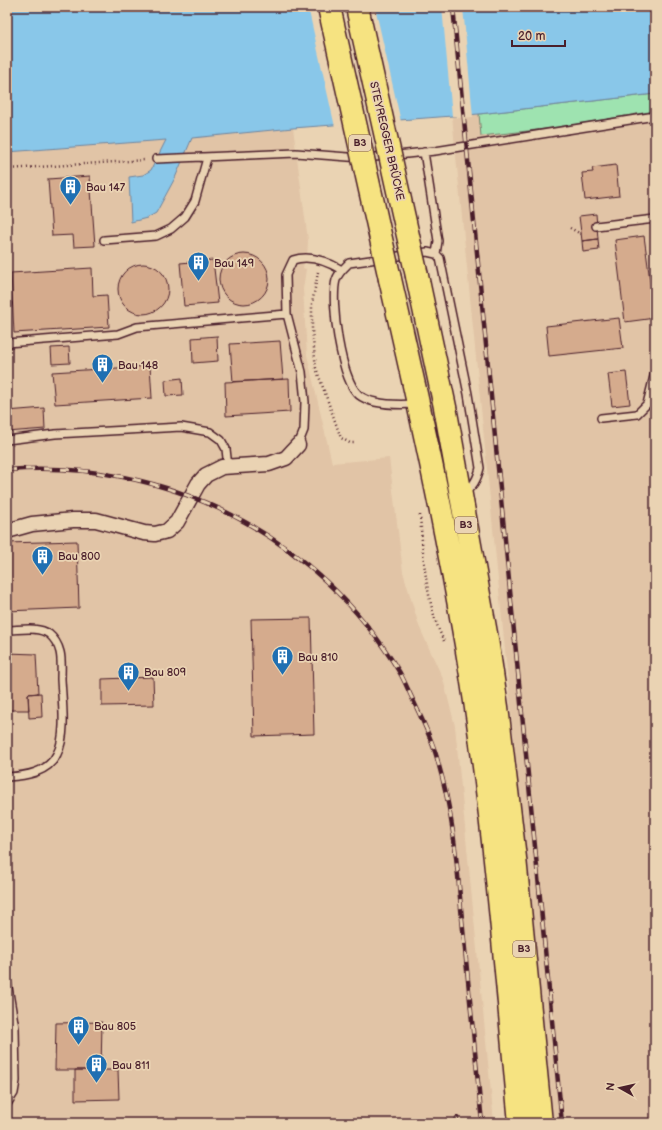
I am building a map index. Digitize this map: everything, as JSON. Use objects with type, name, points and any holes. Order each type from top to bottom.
[{"type":"main road","name":"B3","points":[[329,7],[442,515],[466,646],[475,702],[495,865],[520,1123]]},
{"type":"main road","name":"STEYREGGER BRÜCKE","points":[[357,7],[445,407],[460,494]]},
{"type":"main road","name":"B3","points":[[460,494],[487,639],[506,775],[541,1123]]},
{"type":"street","points":[[7,531],[32,524],[73,520],[96,520],[144,533],[155,534],[167,531],[178,522],[198,484],[206,475],[222,467],[269,464],[286,458],[298,445]]},
{"type":"lane","points":[[156,159],[296,153],[361,158],[388,156],[424,152],[655,116]]},
{"type":"lane","points":[[424,152],[438,241],[436,254]]},
{"type":"lane","points":[[104,240],[156,236],[171,230],[185,217],[195,201],[207,158]]},
{"type":"lane","points":[[596,226],[655,219]]},
{"type":"lane","points":[[418,404],[390,404],[370,401],[360,396],[350,383],[342,359],[335,305],[336,280],[342,270],[349,263],[427,252],[436,254],[440,258],[468,394],[480,468],[475,483],[469,489],[460,494]]},
{"type":"lane","points":[[298,445],[304,430],[305,402],[302,372],[287,314],[286,275],[293,260],[300,258],[321,260],[342,270]]},
{"type":"lane","points":[[7,343],[118,334],[137,327],[287,314]]},
{"type":"lane","points":[[601,418],[636,414],[647,404],[655,372]]},
{"type":"lane","points":[[7,440],[55,434],[181,427],[210,432],[221,440],[226,449],[228,467]]},
{"type":"lane","points":[[7,630],[36,630],[47,633],[56,641],[60,653],[62,724],[61,742],[57,756],[45,768],[28,775],[7,777]]},
{"type":"lane","points":[[7,967],[7,981],[15,1028],[16,1081],[14,1093],[7,1104]]},
{"type":"path","points":[[7,169],[156,159]]},
{"type":"path","points":[[570,228],[581,234]]},
{"type":"path","points":[[321,260],[312,304],[312,330],[316,368],[341,438],[350,443],[356,443]]},
{"type":"shaded area","points":[[655,111],[655,1123],[552,1123],[452,116],[479,114],[482,136],[555,128]]},
{"type":"shaded area","points":[[293,128],[308,240],[307,261],[304,261],[303,268],[306,269],[303,289],[307,355],[332,463],[389,458],[403,572],[419,626],[443,679],[455,726],[494,1123],[7,1123],[7,152],[166,140]]},
{"type":"green space","points":[[655,94],[655,111],[555,128],[481,136],[479,114]]},
{"type":"water","points":[[7,7],[655,7],[655,94],[479,114],[293,128],[192,138],[175,178],[156,213],[147,218],[131,222],[129,177],[143,175],[151,170],[166,140],[7,152]]},
{"type":"pier","points":[[308,7],[375,7],[401,122],[335,127]]},
{"type":"pier","points":[[442,7],[463,7],[473,117],[457,118],[457,116],[452,116]]},
{"type":"building","points":[[616,165],[619,196],[585,200],[582,173],[593,172],[592,168]]},
{"type":"building","name":"Bau 147","points":[[90,176],[95,246],[74,247],[73,235],[52,236],[48,179]]},
{"type":"building","points":[[596,214],[598,239],[582,241],[579,216]]},
{"type":"building","points":[[644,236],[655,318],[625,322],[615,240]]},
{"type":"building","points":[[598,239],[599,250],[583,252],[582,241]]},
{"type":"building","points":[[244,254],[253,256],[264,265],[269,279],[267,288],[258,299],[244,304],[235,302],[224,293],[219,279],[221,270],[230,259]]},
{"type":"building","name":"Bau 149","points":[[213,260],[218,303],[184,306],[180,263]]},
{"type":"building","points":[[143,264],[152,266],[163,275],[168,289],[166,298],[157,309],[143,314],[134,312],[123,303],[118,289],[120,280],[129,269]]},
{"type":"building","points":[[92,268],[93,296],[107,295],[109,327],[14,333],[11,273]]},
{"type":"building","points":[[7,294],[11,307],[7,321]]},
{"type":"building","points":[[619,318],[623,348],[549,356],[546,326]]},
{"type":"building","points":[[217,336],[218,361],[193,363],[192,338]]},
{"type":"building","points":[[280,341],[283,379],[233,382],[230,344]]},
{"type":"building","points":[[69,347],[70,363],[52,364],[51,348]]},
{"type":"building","name":"Bau 148","points":[[150,366],[152,398],[55,404],[52,372]]},
{"type":"building","points":[[626,372],[630,404],[612,406],[608,374]]},
{"type":"building","points":[[182,378],[183,395],[166,396],[165,380]]},
{"type":"building","points":[[289,379],[290,412],[226,416],[225,382]]},
{"type":"building","points":[[44,408],[45,429],[7,432],[7,411]]},
{"type":"building","name":"Bau 800","points":[[77,541],[79,608],[7,611],[7,543]]},
{"type":"building","name":"Bau 810","points":[[311,618],[314,734],[254,736],[251,619]]},
{"type":"building","points":[[7,653],[36,654],[38,693],[28,694],[29,710],[7,710]]},
{"type":"building","name":"Bau 809","points":[[153,677],[154,705],[102,706],[102,679]]},
{"type":"building","points":[[41,693],[42,717],[29,718],[28,694]]},
{"type":"building","name":"Bau 805","points":[[102,1022],[101,1070],[55,1070],[56,1023]]},
{"type":"building","name":"Bau 811","points":[[75,1070],[118,1070],[119,1099],[75,1100]]},
{"type":"railway","points":[[453,7],[562,1123]]},
{"type":"railway","points":[[7,470],[66,470],[124,477],[180,493],[232,515],[281,545],[326,581],[366,624],[404,680],[431,739],[444,786],[451,818],[457,861],[482,1123]]},
{"type":"railway","points":[[456,1123],[457,1118]]},
{"type":"place","name":"Bau 147","points":[[71,206]]},
{"type":"place","name":"Bau 149","points":[[199,282]]},
{"type":"place","name":"Bau 148","points":[[102,384]]},
{"type":"place","name":"Bau 800","points":[[43,576]]},
{"type":"place","name":"Bau 810","points":[[282,676]]},
{"type":"place","name":"Bau 809","points":[[128,692]]},
{"type":"place","name":"Bau 805","points":[[79,1046]]},
{"type":"place","name":"Bau 811","points":[[97,1084]]}]
